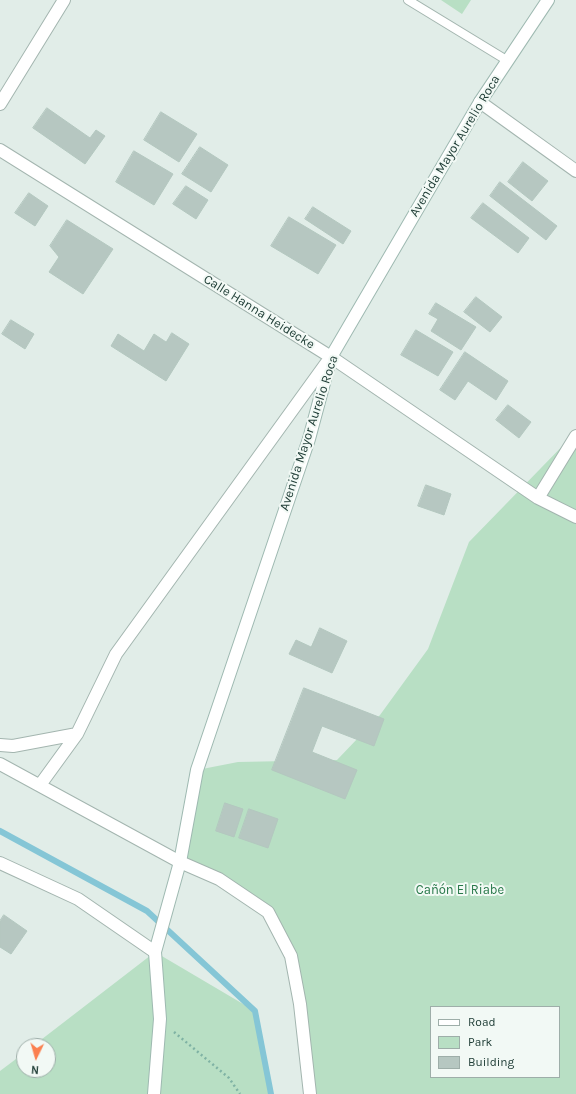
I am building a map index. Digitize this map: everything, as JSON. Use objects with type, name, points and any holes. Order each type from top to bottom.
[{"type":"street","points":[[0,104],[64,0]]},
{"type":"street","name":"Avenida Mayor Aurelio Roca","points":[[155,952],[180,862],[197,770],[309,439],[331,357],[480,102],[548,0]]},
{"type":"street","points":[[480,102],[576,171]]},
{"type":"street","name":"Calle Hanna Heidecke","points":[[0,150],[331,357],[538,498],[576,517]]},
{"type":"street","points":[[40,785],[77,734],[116,654],[331,357]]},
{"type":"street","points":[[538,498],[576,436]]},
{"type":"street","points":[[0,745],[13,746],[77,734]]},
{"type":"street","points":[[0,764],[180,862],[218,879],[268,912],[291,956],[300,1004],[310,1094]]},
{"type":"street","points":[[0,863],[78,899],[155,952],[160,1020],[154,1094]]},
{"type":"lane","points":[[408,0],[508,61]]},
{"type":"path","points":[[160,1020],[230,1078],[240,1094]]},
{"type":"green space","points":[[441,0],[471,0],[462,14]]},
{"type":"green space","name":"Cañón El Riabe","points":[[576,432],[576,1094],[310,1094],[291,956],[268,912],[180,862],[197,770],[238,762],[337,760],[380,715],[428,649],[469,542]]},
{"type":"green space","points":[[155,952],[255,1011],[271,1094],[0,1094],[0,1071],[16,1059],[16,1078],[56,1078],[56,1038],[43,1038]]},
{"type":"building","points":[[47,108],[90,138],[96,130],[105,136],[85,164],[33,128]]},
{"type":"building","points":[[161,112],[197,134],[179,162],[144,140]]},
{"type":"building","points":[[200,147],[228,165],[211,192],[182,174]]},
{"type":"building","points":[[134,151],[173,174],[154,205],[116,182]]},
{"type":"building","points":[[523,162],[548,181],[532,201],[508,182]]},
{"type":"building","points":[[500,182],[557,226],[546,240],[490,196]]},
{"type":"building","points":[[186,186],[208,200],[196,219],[173,204]]},
{"type":"building","points":[[29,193],[48,206],[35,226],[15,213]]},
{"type":"building","points":[[483,203],[529,238],[518,253],[471,218]]},
{"type":"building","points":[[313,207],[351,231],[343,244],[305,219]]},
{"type":"building","points":[[289,217],[336,245],[318,274],[271,246]]},
{"type":"building","points":[[67,220],[113,249],[83,294],[49,272],[59,257],[50,246]]},
{"type":"building","points":[[476,297],[502,317],[490,332],[464,312]]},
{"type":"building","points":[[436,303],[476,327],[461,350],[431,331],[438,319],[429,314]]},
{"type":"building","points":[[11,320],[34,334],[25,349],[2,334]]},
{"type":"building","points":[[416,330],[453,352],[438,376],[401,355]]},
{"type":"building","points":[[172,333],[189,344],[166,381],[111,346],[118,334],[144,351],[154,334],[166,342]]},
{"type":"building","points":[[465,352],[508,381],[496,400],[468,381],[455,400],[440,390]]},
{"type":"building","points":[[508,405],[531,422],[519,438],[496,420]]},
{"type":"building","points":[[426,485],[451,494],[444,515],[418,506]]},
{"type":"building","points":[[320,628],[347,641],[332,673],[289,654],[296,640],[311,647]]},
{"type":"building","points":[[304,688],[384,719],[374,746],[322,726],[312,752],[357,770],[345,799],[272,770]]},
{"type":"building","points":[[225,803],[243,809],[234,837],[216,831]]},
{"type":"building","points":[[249,809],[278,819],[268,848],[239,838]]},
{"type":"building","points":[[4,915],[27,931],[11,954],[0,947],[0,921]]},
{"type":"waterway","points":[[0,831],[147,911],[255,1011],[271,1094]]}]
